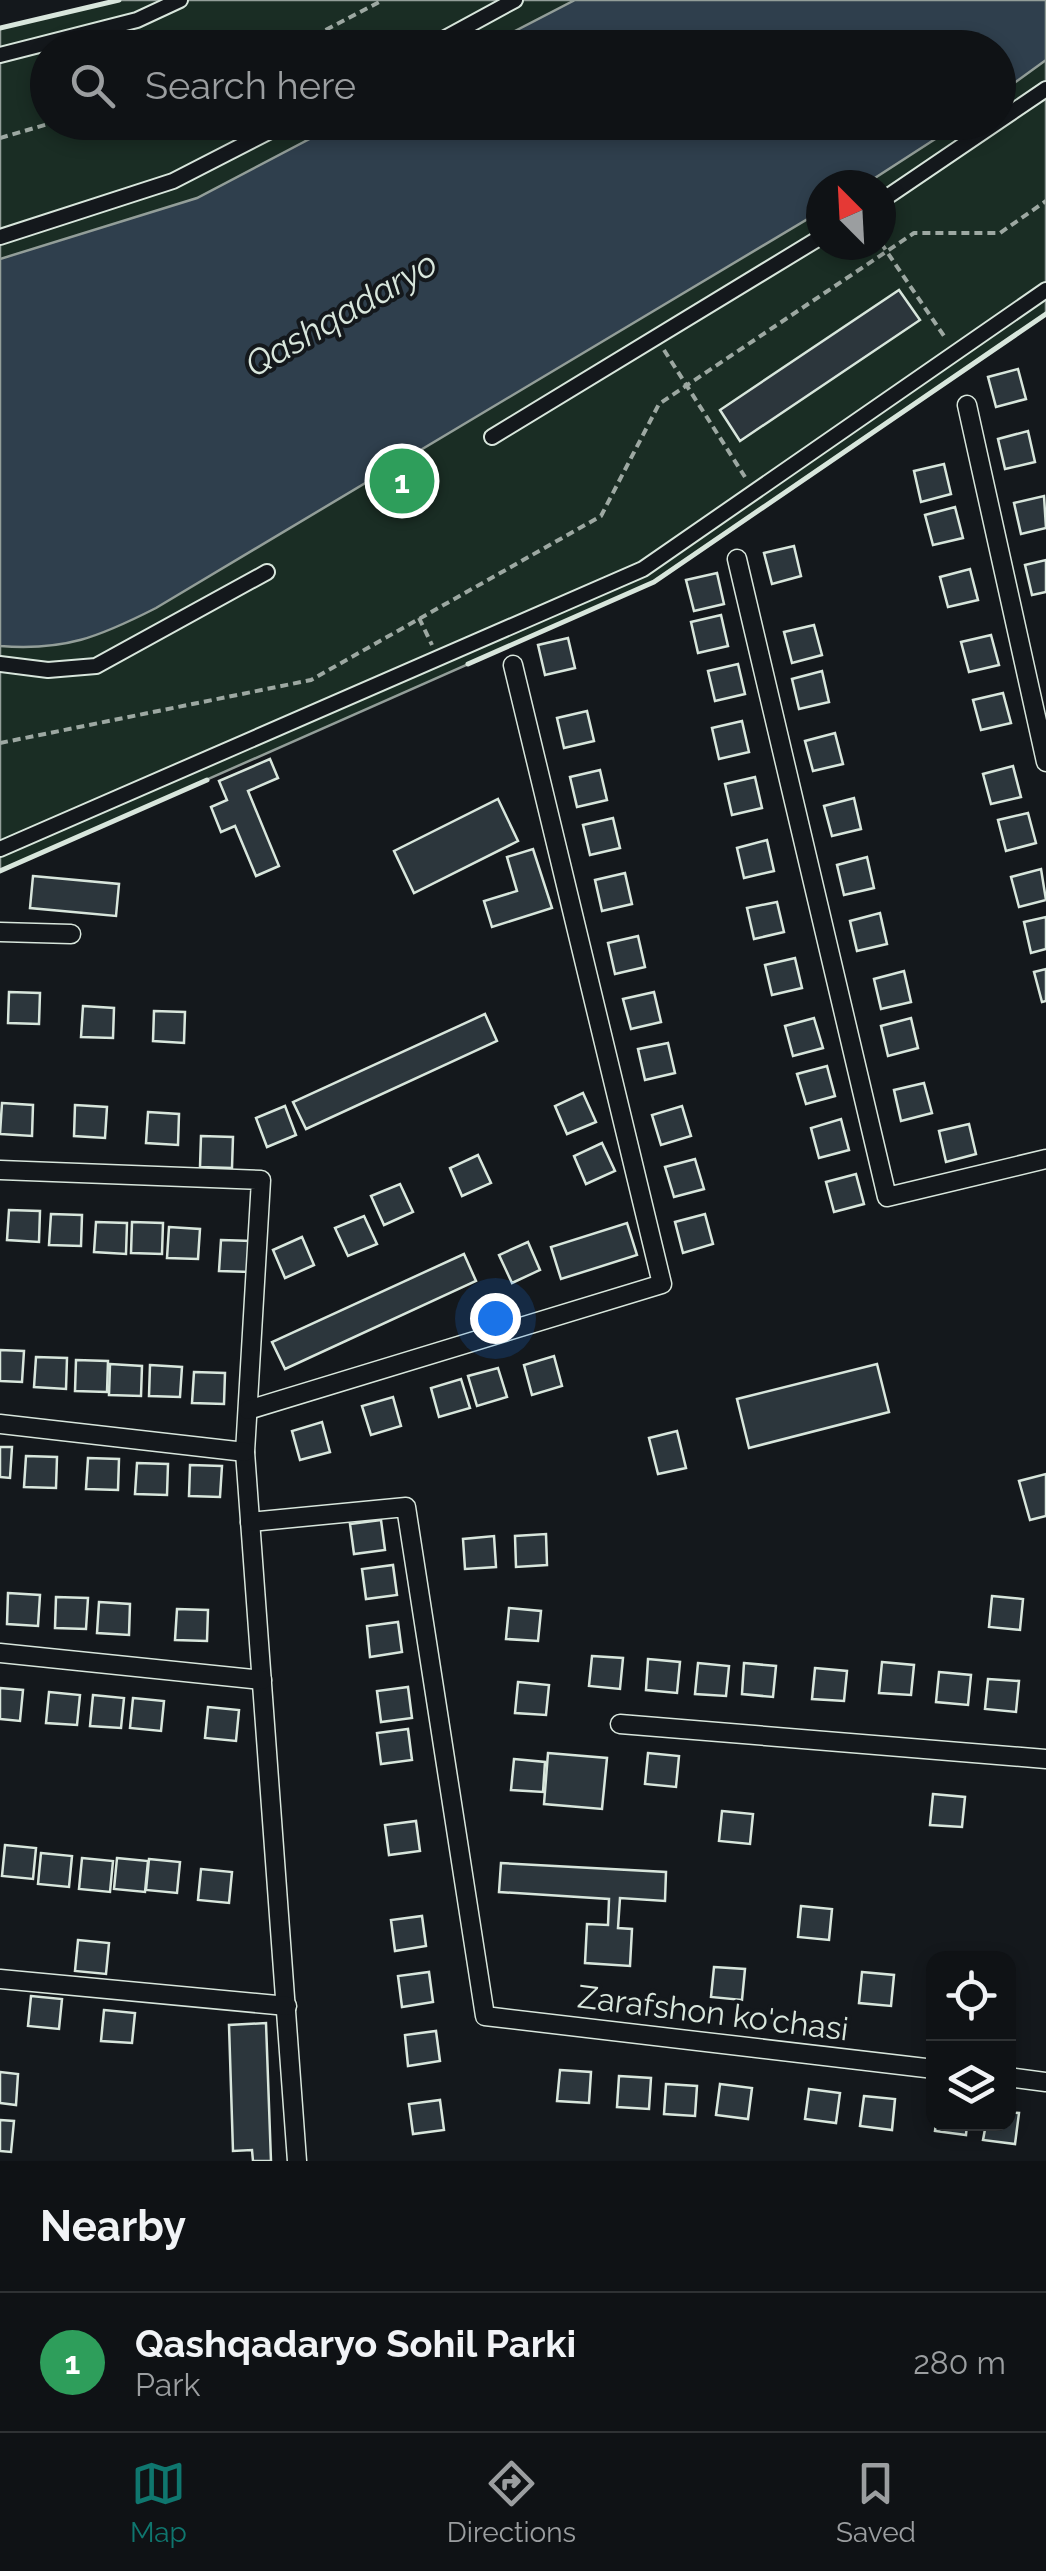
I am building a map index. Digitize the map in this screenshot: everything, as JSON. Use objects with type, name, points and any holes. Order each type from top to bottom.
[{"type":"street","points":[[98,30],[137,20],[180,0]]},
{"type":"street","points":[[460,30],[515,0]]},
{"type":"street","points":[[0,55],[30,47]]},
{"type":"street","points":[[1016,109],[1046,89]]},
{"type":"street","points":[[0,237],[174,181],[253,140]]},
{"type":"street","points":[[896,191],[971,140]]},
{"type":"street","points":[[492,438],[806,246]]},
{"type":"street","points":[[0,849],[642,568],[1046,290]]},
{"type":"street","points":[[967,404],[1046,762]]},
{"type":"street","points":[[737,558],[886,1196],[1046,1159]]},
{"type":"street","points":[[0,664],[48,670],[96,666],[266,572]]},
{"type":"street","points":[[248,1410],[662,1284],[513,665]]},
{"type":"street","points":[[0,932],[71,934]]},
{"type":"street","points":[[0,1170],[261,1180],[245,1452],[297,2161]]},
{"type":"street","points":[[0,1424],[245,1452]]},
{"type":"street","name":"Zarafshon ko'chasi","points":[[250,1522],[406,1507],[486,2016],[926,2068]]},
{"type":"street","points":[[0,1653],[262,1680]]},
{"type":"street","points":[[620,1724],[1046,1758]]},
{"type":"street","points":[[0,1979],[287,2006]]},
{"type":"street","points":[[1016,2079],[1046,2082]]},
{"type":"path","points":[[326,30],[383,0]]},
{"type":"path","points":[[0,138],[30,129]]},
{"type":"path","points":[[896,245],[914,233],[1000,234],[1046,201]]},
{"type":"path","points":[[0,744],[311,680],[600,516],[659,404],[873,260]]},
{"type":"path","points":[[892,260],[956,352]]},
{"type":"path","points":[[656,338],[754,492]]},
{"type":"path","points":[[420,618],[438,658]]},
{"type":"green space","points":[[119,0],[1046,0],[1046,314],[654,582],[0,871],[0,28]]},
{"type":"water","points":[[575,0],[1046,0],[1046,60],[1016,82],[1016,30],[517,30]]},
{"type":"water","name":"Qashqadaryo","points":[[308,140],[934,140],[887,170],[806,170],[806,220],[156,608],[117,627],[63,644],[0,646],[0,259],[197,198]]},
{"type":"building","points":[[899,290],[920,320],[740,441],[720,410]]},
{"type":"building","points":[[1018,369],[1026,399],[996,407],[988,377]]},
{"type":"building","points":[[1028,431],[1035,462],[1005,469],[998,439]]},
{"type":"building","points":[[944,464],[951,494],[921,502],[914,471]]},
{"type":"building","points":[[1044,496],[1046,528],[1021,534],[1014,503]]},
{"type":"building","points":[[955,507],[963,538],[933,545],[925,515]]},
{"type":"building","points":[[794,546],[801,576],[772,584],[764,553]]},
{"type":"building","points":[[1046,560],[1046,592],[1032,595],[1025,565]]},
{"type":"building","points":[[970,569],[978,600],[948,607],[940,577]]},
{"type":"building","points":[[717,573],[724,604],[694,611],[686,580]]},
{"type":"building","points":[[721,615],[728,646],[698,653],[691,622]]},
{"type":"building","points":[[814,625],[822,655],[792,663],[784,632]]},
{"type":"building","points":[[991,635],[999,665],[969,672],[961,642]]},
{"type":"building","points":[[568,638],[575,668],[545,675],[538,645]]},
{"type":"building","points":[[738,664],[745,694],[715,701],[708,671]]},
{"type":"building","points":[[822,671],[829,702],[799,709],[792,679]]},
{"type":"building","points":[[1003,693],[1011,723],[981,730],[973,700]]},
{"type":"building","points":[[587,711],[594,741],[564,748],[557,718]]},
{"type":"building","points":[[742,721],[749,752],[719,759],[712,728]]},
{"type":"building","points":[[835,733],[843,764],[813,771],[805,741]]},
{"type":"building","points":[[270,759],[278,778],[248,791],[279,866],[256,876],[235,826],[221,832],[211,807],[227,800],[219,781]]},
{"type":"building","points":[[1013,766],[1021,797],[991,804],[983,774]]},
{"type":"building","points":[[600,770],[607,800],[577,807],[570,777]]},
{"type":"building","points":[[755,777],[762,808],[732,815],[725,784]]},
{"type":"building","points":[[854,798],[861,829],[832,836],[824,806]]},
{"type":"building","points":[[498,799],[518,841],[414,893],[394,851]]},
{"type":"building","points":[[1028,813],[1036,843],[1006,851],[998,820]]},
{"type":"building","points":[[613,818],[620,848],[590,855],[583,825]]},
{"type":"building","points":[[767,840],[774,871],[744,878],[737,848]]},
{"type":"building","points":[[533,849],[552,908],[492,927],[484,901],[517,891],[507,857]]},
{"type":"building","points":[[867,857],[874,888],[844,895],[837,865]]},
{"type":"building","points":[[1041,869],[1046,900],[1019,907],[1011,877]]},
{"type":"building","points":[[625,873],[632,904],[602,911],[595,880]]},
{"type":"building","points":[[33,876],[119,884],[116,916],[30,908]]},
{"type":"building","points":[[777,902],[784,932],[754,939],[747,908]]},
{"type":"building","points":[[880,913],[887,944],[857,951],[850,921]]},
{"type":"building","points":[[1046,917],[1046,949],[1031,953],[1024,922]]},
{"type":"building","points":[[638,936],[645,967],[615,974],[608,943]]},
{"type":"building","points":[[795,958],[802,988],[772,995],[765,965]]},
{"type":"building","points":[[1046,969],[1046,1001],[1042,1002],[1034,972]]},
{"type":"building","points":[[904,971],[911,1002],[881,1009],[874,979]]},
{"type":"building","points":[[9,992],[40,993],[39,1024],[8,1023]]},
{"type":"building","points":[[654,992],[661,1022],[631,1029],[623,999]]},
{"type":"building","points":[[83,1006],[114,1008],[113,1038],[81,1037]]},
{"type":"building","points":[[154,1011],[185,1012],[184,1043],[153,1041]]},
{"type":"building","points":[[485,1014],[497,1041],[306,1129],[293,1102]]},
{"type":"building","points":[[814,1018],[823,1048],[793,1056],[785,1026]]},
{"type":"building","points":[[911,1018],[918,1048],[888,1056],[881,1026]]},
{"type":"building","points":[[668,1043],[675,1073],[645,1080],[638,1049]]},
{"type":"building","points":[[827,1066],[835,1096],[806,1104],[797,1074]]},
{"type":"building","points":[[924,1083],[932,1113],[901,1121],[894,1090]]},
{"type":"building","points":[[583,1093],[596,1122],[567,1134],[555,1106]]},
{"type":"building","points":[[2,1103],[33,1105],[32,1136],[0,1134]]},
{"type":"building","points":[[75,1105],[107,1107],[105,1138],[74,1136]]},
{"type":"building","points":[[285,1106],[296,1135],[267,1147],[256,1118]]},
{"type":"building","points":[[682,1106],[691,1136],[661,1145],[652,1115]]},
{"type":"building","points":[[148,1112],[179,1114],[178,1145],[146,1143]]},
{"type":"building","points":[[841,1119],[849,1150],[819,1158],[811,1128]]},
{"type":"building","points":[[969,1124],[976,1154],[946,1162],[939,1131]]},
{"type":"building","points":[[201,1136],[233,1137],[232,1168],[200,1167]]},
{"type":"building","points":[[602,1143],[615,1171],[586,1184],[574,1156]]},
{"type":"building","points":[[478,1155],[491,1183],[462,1196],[450,1168]]},
{"type":"building","points":[[695,1159],[704,1189],[674,1197],[665,1167]]},
{"type":"building","points":[[856,1174],[864,1204],[834,1212],[826,1182]]},
{"type":"building","points":[[400,1184],[413,1212],[384,1225],[371,1196]]},
{"type":"building","points":[[9,1210],[40,1211],[39,1242],[7,1240]]},
{"type":"building","points":[[51,1214],[82,1215],[81,1246],[49,1245]]},
{"type":"building","points":[[705,1214],[713,1244],[683,1253],[675,1222]]},
{"type":"building","points":[[364,1216],[377,1244],[348,1256],[335,1228]]},
{"type":"building","points":[[96,1222],[127,1223],[126,1254],[94,1252]]},
{"type":"building","points":[[132,1222],[163,1223],[162,1254],[131,1253]]},
{"type":"building","points":[[627,1223],[637,1255],[561,1279],[551,1247]]},
{"type":"building","points":[[169,1227],[200,1229],[198,1259],[167,1258]]},
{"type":"building","points":[[302,1237],[314,1265],[285,1278],[273,1250]]},
{"type":"building","points":[[221,1240],[252,1241],[251,1272],[219,1271]]},
{"type":"building","points":[[528,1242],[540,1270],[512,1283],[499,1255]]},
{"type":"building","points":[[464,1254],[476,1281],[285,1369],[272,1342]]},
{"type":"building","points":[[0,1350],[24,1351],[22,1382],[0,1381]]},
{"type":"building","points":[[554,1356],[562,1386],[532,1395],[524,1365]]},
{"type":"building","points":[[36,1357],[67,1358],[66,1389],[34,1387]]},
{"type":"building","points":[[76,1360],[108,1361],[107,1392],[75,1391]]},
{"type":"building","points":[[110,1364],[142,1366],[141,1396],[109,1395]]},
{"type":"building","points":[[877,1364],[889,1412],[749,1448],[737,1399]]},
{"type":"building","points":[[150,1365],[182,1367],[180,1397],[149,1396]]},
{"type":"building","points":[[498,1368],[507,1397],[477,1406],[468,1376]]},
{"type":"building","points":[[194,1372],[225,1373],[224,1404],[192,1403]]},
{"type":"building","points":[[461,1379],[470,1408],[439,1417],[431,1388]]},
{"type":"building","points":[[393,1397],[401,1426],[371,1435],[362,1406]]},
{"type":"building","points":[[322,1422],[330,1452],[300,1460],[292,1431]]},
{"type":"building","points":[[677,1431],[686,1468],[658,1474],[649,1438]]},
{"type":"building","points":[[0,1447],[12,1447],[10,1478],[0,1477]]},
{"type":"building","points":[[26,1456],[57,1457],[56,1488],[24,1487]]},
{"type":"building","points":[[88,1458],[119,1459],[118,1490],[86,1489]]},
{"type":"building","points":[[137,1463],[168,1464],[167,1495],[135,1494]]},
{"type":"building","points":[[190,1465],[222,1466],[220,1497],[189,1496]]},
{"type":"building","points":[[1046,1474],[1046,1516],[1030,1520],[1019,1481]]},
{"type":"building","points":[[381,1520],[385,1550],[354,1554],[350,1524]]},
{"type":"building","points":[[546,1534],[547,1565],[516,1567],[515,1536]]},
{"type":"building","points":[[494,1536],[496,1567],[465,1569],[463,1539]]},
{"type":"building","points":[[393,1565],[397,1595],[366,1599],[362,1569]]},
{"type":"building","points":[[8,1593],[40,1595],[38,1626],[7,1624]]},
{"type":"building","points":[[992,1596],[1023,1599],[1020,1630],[989,1627]]},
{"type":"building","points":[[56,1597],[88,1598],[86,1629],[55,1628]]},
{"type":"building","points":[[99,1602],[130,1604],[129,1635],[97,1633]]},
{"type":"building","points":[[509,1608],[541,1611],[538,1641],[506,1639]]},
{"type":"building","points":[[177,1609],[208,1610],[207,1641],[175,1640]]},
{"type":"building","points":[[398,1622],[402,1652],[370,1657],[367,1626]]},
{"type":"building","points":[[592,1656],[623,1658],[620,1689],[589,1686]]},
{"type":"building","points":[[648,1659],[680,1662],[677,1693],[646,1690]]},
{"type":"building","points":[[882,1662],[914,1665],[911,1695],[879,1693]]},
{"type":"building","points":[[698,1663],[729,1666],[726,1696],[695,1694]]},
{"type":"building","points":[[744,1663],[776,1666],[773,1697],[742,1694]]},
{"type":"building","points":[[815,1668],[847,1671],[844,1701],[812,1699]]},
{"type":"building","points":[[939,1672],[971,1675],[968,1705],[936,1702]]},
{"type":"building","points":[[988,1679],[1019,1681],[1016,1712],[985,1709]]},
{"type":"building","points":[[518,1682],[549,1685],[546,1715],[515,1713]]},
{"type":"building","points":[[408,1687],[412,1718],[381,1722],[377,1691]]},
{"type":"building","points":[[0,1688],[23,1690],[20,1721],[0,1719]]},
{"type":"building","points":[[49,1692],[80,1695],[77,1725],[46,1723]]},
{"type":"building","points":[[93,1695],[124,1698],[121,1728],[90,1726]]},
{"type":"building","points":[[133,1698],[164,1701],[161,1731],[130,1728]]},
{"type":"building","points":[[208,1707],[239,1710],[236,1741],[205,1738]]},
{"type":"building","points":[[408,1729],[412,1760],[381,1764],[377,1733]]},
{"type":"building","points":[[548,1753],[607,1758],[602,1809],[544,1804]]},
{"type":"building","points":[[648,1753],[679,1756],[676,1787],[645,1784]]},
{"type":"building","points":[[514,1759],[545,1762],[543,1792],[511,1790]]},
{"type":"building","points":[[933,1794],[965,1797],[962,1827],[930,1825]]},
{"type":"building","points":[[722,1811],[753,1814],[750,1844],[719,1841]]},
{"type":"building","points":[[416,1821],[420,1851],[389,1855],[385,1825]]},
{"type":"building","points":[[5,1845],[36,1848],[33,1879],[2,1876]]},
{"type":"building","points":[[41,1853],[72,1856],[69,1887],[38,1884]]},
{"type":"building","points":[[82,1858],[113,1861],[110,1892],[79,1889]]},
{"type":"building","points":[[117,1858],[148,1861],[145,1892],[114,1889]]},
{"type":"building","points":[[149,1859],[180,1862],[177,1893],[146,1890]]},
{"type":"building","points":[[501,1863],[666,1872],[665,1901],[620,1898],[618,1928],[632,1929],[630,1966],[585,1963],[587,1924],[608,1925],[609,1899],[499,1892]]},
{"type":"building","points":[[201,1869],[232,1872],[229,1903],[198,1900]]},
{"type":"building","points":[[801,1906],[832,1909],[829,1940],[798,1937]]},
{"type":"building","points":[[422,1916],[426,1946],[395,1951],[391,1920]]},
{"type":"building","points":[[78,1940],[109,1943],[106,1974],[75,1971]]},
{"type":"building","points":[[714,1967],[745,1969],[742,2000],[711,1997]]},
{"type":"building","points":[[429,1972],[433,2002],[402,2007],[398,1976]]},
{"type":"building","points":[[862,1972],[894,1975],[891,2006],[859,2003]]},
{"type":"building","points":[[31,1996],[62,1999],[59,2029],[28,2026]]},
{"type":"building","points":[[104,2010],[135,2013],[132,2043],[101,2041]]},
{"type":"building","points":[[266,2023],[271,2161],[253,2161],[252,2150],[233,2151],[229,2025]]},
{"type":"building","points":[[436,2031],[440,2061],[408,2066],[405,2035]]},
{"type":"building","points":[[560,2070],[591,2072],[589,2103],[557,2101]]},
{"type":"building","points":[[0,2072],[18,2074],[16,2105],[0,2103]]},
{"type":"building","points":[[619,2076],[651,2078],[649,2109],[617,2107]]},
{"type":"building","points":[[666,2084],[697,2086],[695,2116],[664,2114]]},
{"type":"building","points":[[720,2084],[752,2088],[748,2119],[716,2115]]},
{"type":"building","points":[[809,2089],[840,2093],[836,2123],[805,2119]]},
{"type":"building","points":[[864,2096],[895,2099],[892,2130],[860,2126]]},
{"type":"building","points":[[440,2100],[444,2130],[413,2134],[409,2104]]},
{"type":"building","points":[[1016,2113],[1019,2113],[1015,2144],[983,2140],[985,2131],[1016,2131]]},
{"type":"building","points":[[0,2120],[14,2121],[11,2152],[0,2151]]},
{"type":"building","points":[[935,2131],[966,2131],[966,2135]]},
{"type":"wall","points":[[0,28],[119,0]]},
{"type":"wall","points":[[468,664],[654,582],[1046,314]]},
{"type":"wall","points":[[0,871],[207,780]]},
{"type":"place","name":"Qashqadaryo Sohil Parki","points":[[402,481]]}]
